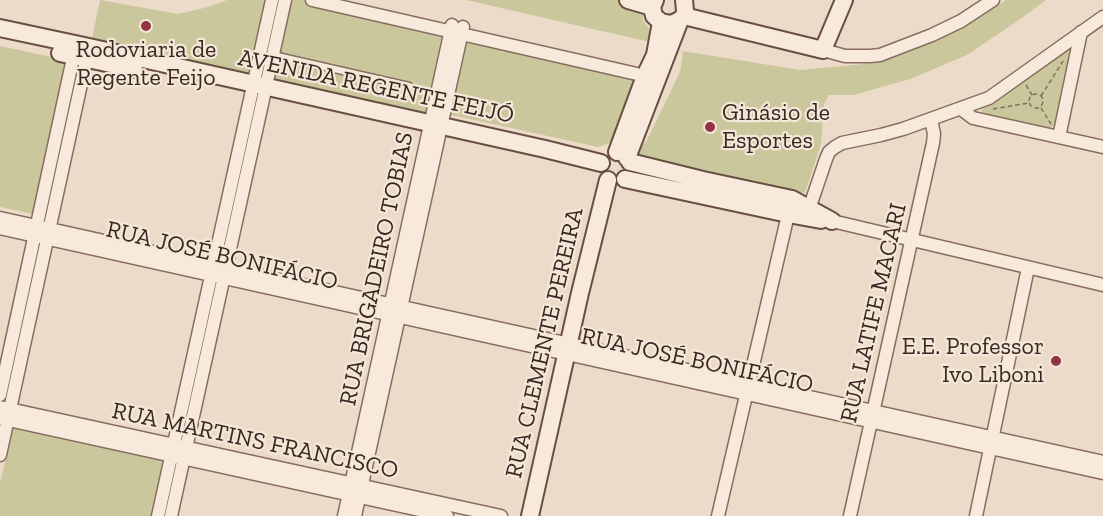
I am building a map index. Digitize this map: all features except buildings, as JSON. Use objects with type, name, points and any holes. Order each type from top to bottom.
[{"type":"main road","points":[[628,0],[653,3],[654,16],[661,22],[671,24],[683,12]]},
{"type":"main road","points":[[683,12],[823,50],[844,0]]},
{"type":"main road","points":[[611,175],[607,155],[625,157],[653,74],[683,12]]},
{"type":"main road","points":[[653,74],[661,22]]},
{"type":"main road","name":"AVENIDA REGENTE FEIJÓ","points":[[0,28],[22,39]]},
{"type":"main road","name":"AVENIDA REGENTE FEIJÓ","points":[[0,40],[22,39],[81,51],[544,153],[611,175],[701,188],[790,207],[832,221]]},
{"type":"main road","name":"AVENIDA REGENTE FEIJÓ","points":[[625,157],[701,188]]},
{"type":"main road","name":"RUA CLEMENTE PEREIRA","points":[[530,516],[572,350],[611,175],[631,170],[625,157]]},
{"type":"main road","name":"RUA CLEMENTE PEREIRA","points":[[541,516],[572,350]]},
{"type":"street","points":[[158,516],[178,451],[259,91],[272,0]]},
{"type":"street","points":[[259,91],[273,55],[285,0]]},
{"type":"street","points":[[312,0],[457,29]]},
{"type":"street","points":[[340,0],[653,74]]},
{"type":"street","points":[[823,50],[845,56],[880,55],[904,47],[961,21],[993,0]]},
{"type":"street","points":[[808,213],[826,159],[835,147],[842,143],[880,135],[931,119],[993,96],[1103,17]]},
{"type":"street","name":"RUA BRIGADEIRO TOBIAS","points":[[344,516],[355,490],[457,29]]},
{"type":"street","points":[[1059,137],[1081,32]]},
{"type":"street","points":[[0,395],[36,231],[81,51]]},
{"type":"street","points":[[0,455],[4,413],[49,234],[81,51]]},
{"type":"street","points":[[961,109],[973,118],[1103,147]]},
{"type":"street","name":"RUA LATIFE MACARI","points":[[850,516],[933,143],[931,119]]},
{"type":"street","points":[[718,516],[790,207]]},
{"type":"street","name":"RUA JOSÉ BONIFÁCIO","points":[[0,218],[36,231],[1067,460],[1103,473]]},
{"type":"street","name":"AVENIDA REGENTE FEIJÓ","points":[[832,221],[1103,285]]},
{"type":"street","name":"RUA JOSÉ BONIFÁCIO","points":[[0,228],[36,231]]},
{"type":"street","points":[[976,516],[1029,268]]},
{"type":"street","name":"RUA MARTINS FRANCISCO","points":[[4,413],[418,504],[501,516]]},
{"type":"street","points":[[171,516],[178,451]]},
{"type":"street","name":"RUA JOSÉ BONIFÁCIO","points":[[1067,460],[1103,462]]},
{"type":"street","name":"RUA BRIGADEIRO TOBIAS","points":[[355,490],[355,516]]},
{"type":"street","name":"RUA MARTINS FRANCISCO","points":[[418,504],[447,516]]},
{"type":"lane","points":[[273,55],[409,86]]},
{"type":"path","points":[[1041,96],[1064,59]]},
{"type":"path","points":[[1034,94],[1044,99],[1043,105],[1038,109],[1032,108],[1029,104],[1029,98],[1034,94]]},
{"type":"path","points":[[987,110],[1029,104]]},
{"type":"path","points":[[1040,107],[1059,137]]},
{"type":"shaded area","points":[[100,0],[178,14],[227,0],[272,0],[253,84],[91,44]]},
{"type":"shaded area","points":[[285,0],[312,0],[450,31],[430,123],[266,87]]},
{"type":"shaded area","points":[[466,0],[642,0],[643,20],[650,30],[650,42]]},
{"type":"shaded area","points":[[1006,0],[1046,0],[967,55],[910,79],[854,95],[829,95],[824,104],[821,144],[805,193],[636,161],[633,149],[646,142],[680,72],[683,51],[800,70],[874,63],[966,26]]},
{"type":"shaded area","points":[[465,38],[639,76],[613,140],[598,147],[447,114]]},
{"type":"shaded area","points":[[0,46],[66,60],[33,214],[0,207]]},
{"type":"shaded area","points":[[1067,51],[1071,52],[1055,124],[1051,128],[983,115],[981,108]]},
{"type":"shaded area","points":[[14,423],[168,457],[155,516],[0,516],[0,483]]},
{"type":"place","name":"Rodoviaria de Regente Feijo","points":[[146,26]]},
{"type":"place","name":"Ginásio de Esportes","points":[[710,127]]},
{"type":"place","name":"E.E. Professor Ivo Liboni","points":[[1056,361]]}]
